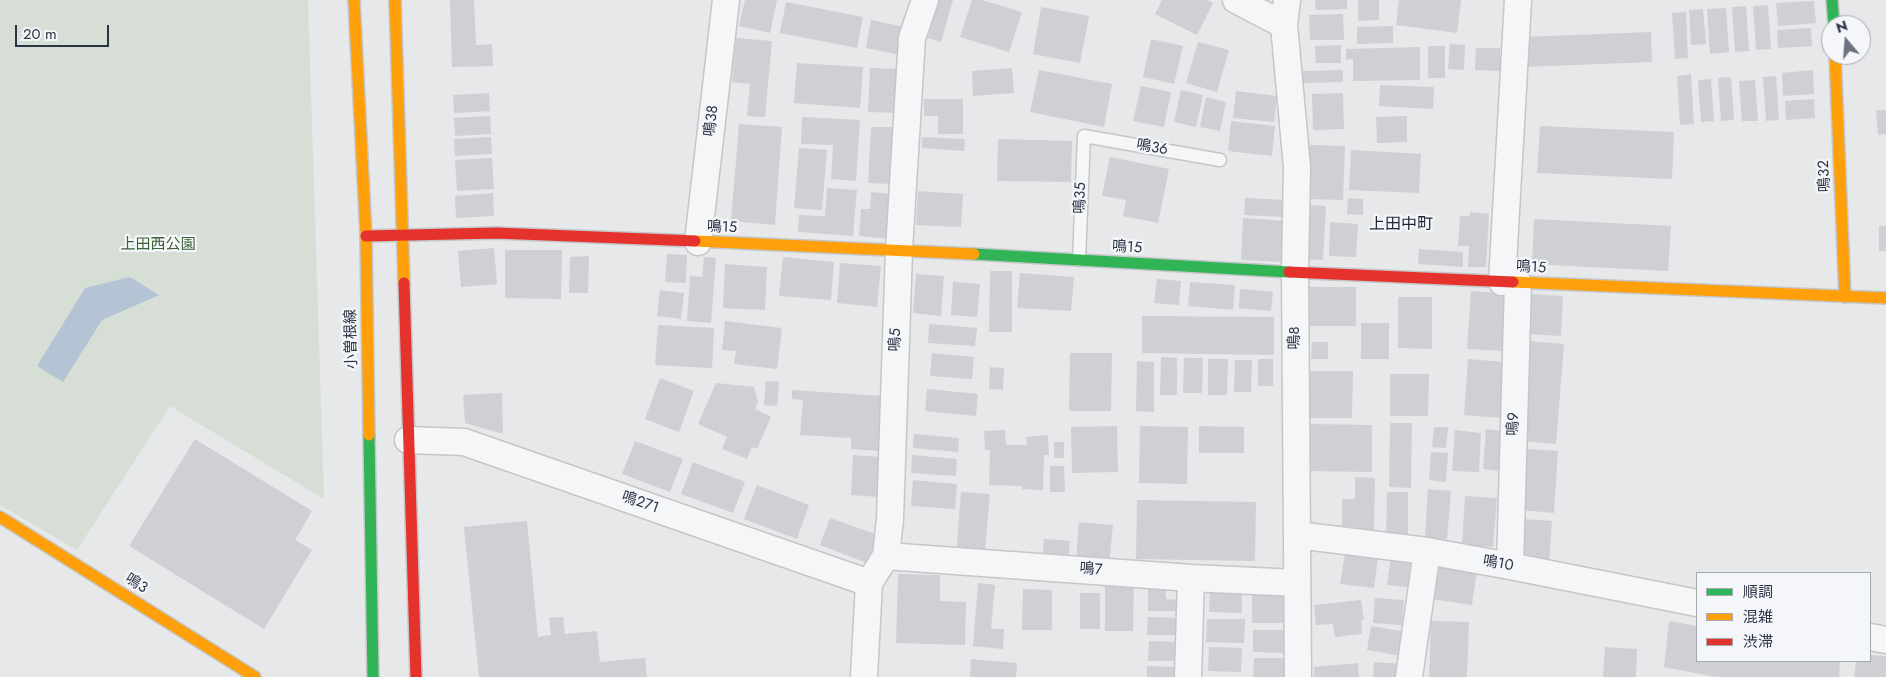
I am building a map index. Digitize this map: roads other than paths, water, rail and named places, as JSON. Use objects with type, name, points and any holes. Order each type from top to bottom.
[{"type":"street","name":"小曽根線","points":[[354,0],[366,236],[373,677]]},
{"type":"street","points":[[395,0],[416,677]]},
{"type":"street","name":"鳴38","points":[[698,242],[726,0]]},
{"type":"street","name":"鳴5","points":[[864,677],[869,583],[886,556],[890,519],[899,250],[912,38],[925,0]]},
{"type":"street","points":[[1236,0],[1286,12]]},
{"type":"street","name":"鳴9","points":[[1510,566],[1510,282],[1518,0]]},
{"type":"street","points":[[1832,0],[1833,15]]},
{"type":"street","name":"鳴8","points":[[1286,12],[1297,167],[1295,272],[1298,677]]},
{"type":"street","name":"鳴３２","points":[[1835,65],[1845,297]]},
{"type":"street","name":"鳴15","points":[[366,236],[496,233],[899,250],[1295,272],[1886,298]]},
{"type":"street","name":"鳴271","points":[[408,440],[464,442],[869,583]]},
{"type":"street","name":"鳴3","points":[[0,516],[255,677]]},
{"type":"street","name":"鳴10","points":[[1297,536],[1427,552],[1510,566],[1696,603]]},
{"type":"street","points":[[1409,677],[1427,552]]},
{"type":"street","name":"鳴7","points":[[886,556],[1191,578],[1297,583]]},
{"type":"street","points":[[1188,677],[1191,578]]},
{"type":"street","points":[[1871,637],[1886,640]]},
{"type":"lane","name":"鳴36","points":[[1084,136],[1220,160]]},
{"type":"lane","name":"鳴35","points":[[1079,260],[1084,136]]},
{"type":"water","points":[[130,277],[159,295],[102,320],[63,382],[37,366],[85,288]]},
{"type":"district","name":"上田中町","points":[[1401,225]]},
{"type":"park label","name":"上田西公園","points":[[158,245]]}]
